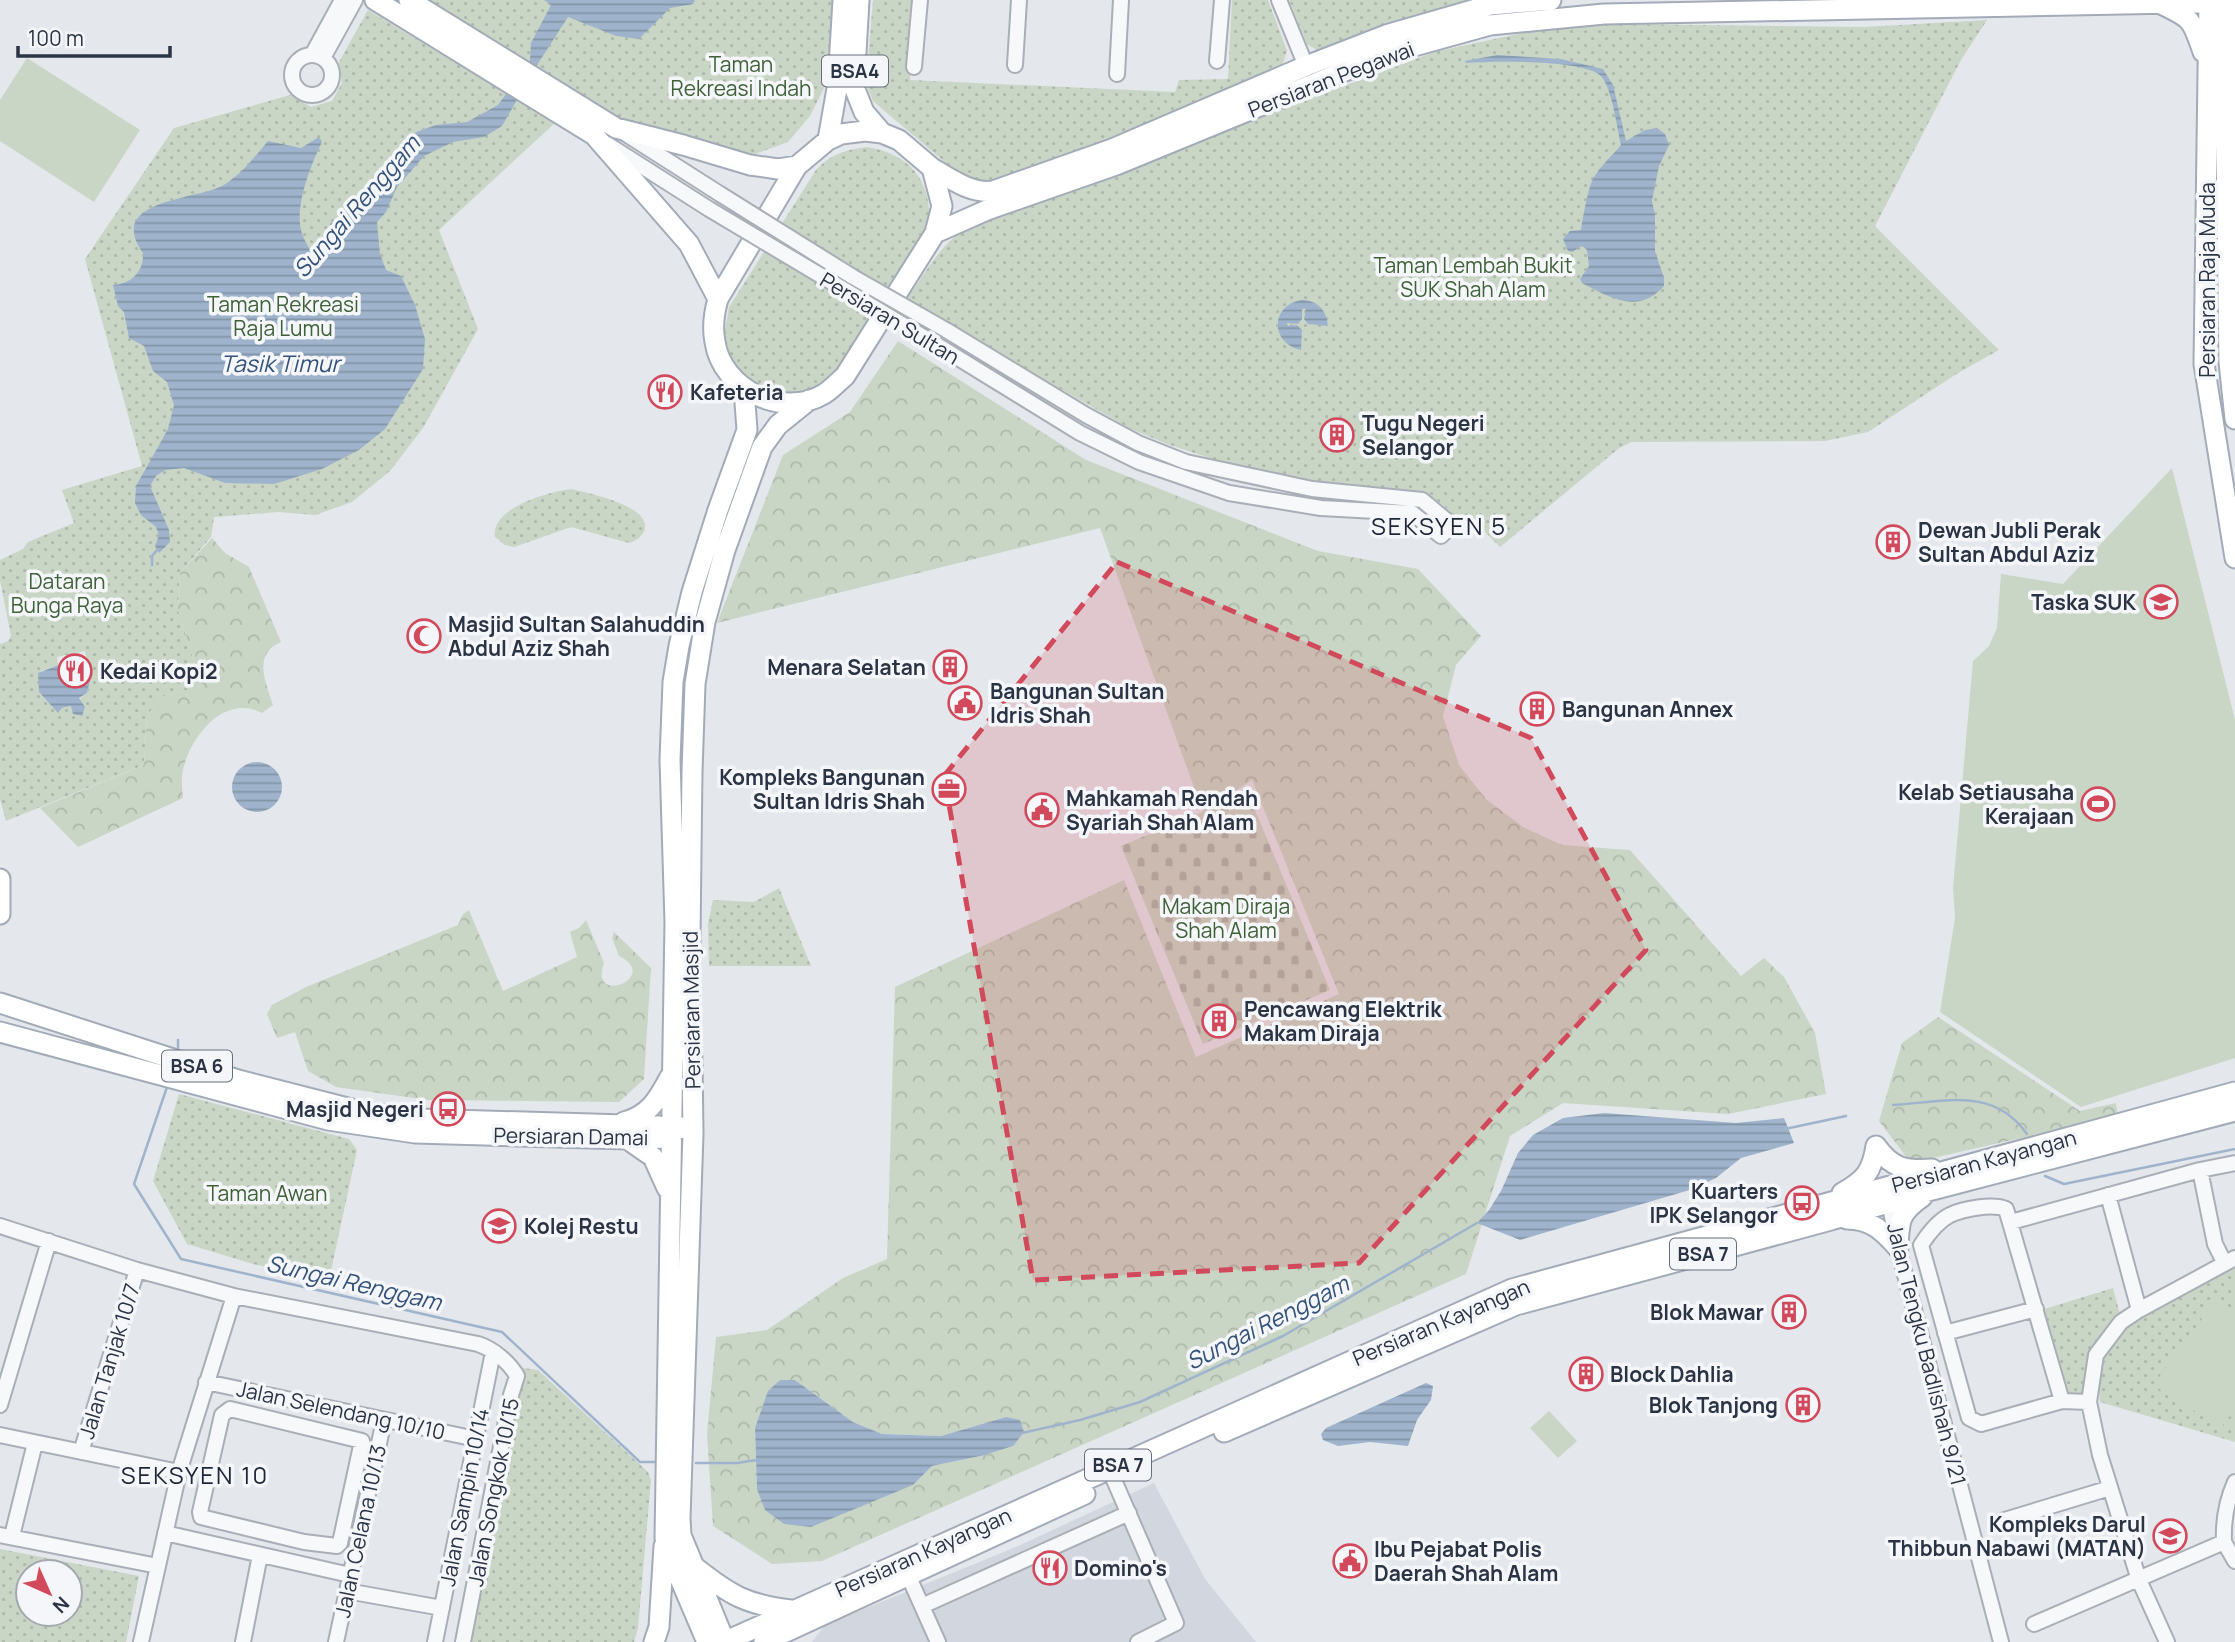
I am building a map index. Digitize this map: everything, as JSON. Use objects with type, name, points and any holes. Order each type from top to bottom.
[{"type":"main road","name":"Persiaran Sultan","points":[[375,0],[560,104],[616,128]]},
{"type":"main road","name":"Persiaran Sultan","points":[[409,0],[560,104],[594,135]]},
{"type":"main road","name":"BSA4","points":[[828,141],[838,83],[843,0]]},
{"type":"main road","name":"BSA4","points":[[859,0],[854,87],[864,112],[882,133]]},
{"type":"main road","name":"Persiaran Pegawai","points":[[882,133],[899,140],[932,168],[954,181],[982,193],[993,191],[1112,149],[1306,66],[1386,35],[1490,5],[1550,0]]},
{"type":"main road","name":"Persiaran Pegawai","points":[[935,233],[988,210],[1116,165],[1389,53],[1490,25],[1604,14],[1879,4],[2219,1]]},
{"type":"main road","name":"Persiaran Raja Muda","points":[[2219,1],[2231,64],[2229,355],[2235,419]]},
{"type":"main road","name":"Persiaran Raja Muda","points":[[2219,1],[2209,70],[2203,358],[2235,558]]},
{"type":"main road","points":[[2159,3],[2193,23],[2209,70]]},
{"type":"main road","points":[[616,128],[750,165],[778,169],[797,166]]},
{"type":"main road","points":[[809,400],[785,403],[767,400],[744,389],[726,371],[715,343],[713,319],[718,299],[797,166],[828,141],[849,133],[882,133]]},
{"type":"main road","points":[[594,135],[689,244],[718,299]]},
{"type":"main road","points":[[932,168],[942,206],[935,233]]},
{"type":"main road","name":"Persiaran Masjid","points":[[725,1642],[681,1535],[680,1518],[693,1134],[689,1019],[695,684],[705,622],[725,550],[762,447],[778,425],[809,400],[823,395],[845,376],[935,233]]},
{"type":"main road","points":[[2203,358],[2229,355]]},
{"type":"main road","name":"Persiaran Masjid","points":[[707,1642],[665,1538],[675,922],[670,760],[673,682],[679,646],[713,523],[747,430],[744,389]]},
{"type":"main road","points":[[0,879],[0,914]]},
{"type":"main road","points":[[0,989],[29,1013]]},
{"type":"main road","name":"Persiaran Damai","points":[[0,1003],[238,1080],[415,1133],[622,1132],[663,1138],[672,1134]]},
{"type":"main road","points":[[689,1019],[685,1121],[682,1128],[672,1134],[682,1144],[685,1154],[684,1178],[689,1202]]},
{"type":"main road","name":"Persiaran Damai","points":[[0,1032],[328,1120],[369,1120]]},
{"type":"main road","points":[[0,1041],[31,1040]]},
{"type":"main road","points":[[669,1193],[653,1157],[622,1132],[652,1108],[671,1076]]},
{"type":"main road","name":"Persiaran Kayangan","points":[[725,1642],[908,1575],[1114,1480],[1516,1305],[1887,1196],[1962,1167],[2235,1092]]},
{"type":"main road","name":"Persiaran Kayangan","points":[[1887,1196],[1932,1190],[2235,1111]]},
{"type":"main road","points":[[1828,1212],[1864,1178],[1873,1163],[1876,1146],[1885,1159],[1895,1166],[1915,1170],[1962,1167]]},
{"type":"main road","points":[[1898,1248],[1898,1227],[1902,1215],[1909,1206],[1932,1190]]},
{"type":"main road","points":[[1828,1212],[1870,1222],[1882,1229],[1898,1248]]},
{"type":"main road","name":"Persiaran Kayangan","points":[[764,1642],[796,1618],[1512,1289],[1828,1212]]},
{"type":"main road","points":[[654,1642],[659,1627],[665,1538]]},
{"type":"main road","points":[[693,1565],[729,1594],[796,1618],[786,1642]]},
{"type":"street","points":[[342,0],[318,57],[355,0]]},
{"type":"street","points":[[914,67],[920,0]]},
{"type":"street","points":[[1015,65],[1018,0]]},
{"type":"street","points":[[1117,74],[1121,0]]},
{"type":"street","points":[[1217,61],[1222,0]]},
{"type":"street","points":[[1279,0],[1306,66]]},
{"type":"street","name":"Persiaran Sultan","points":[[594,135],[709,209],[1080,433],[1139,462],[1228,493],[1321,508],[1412,513],[1447,531],[1422,500],[1312,489],[1186,462],[1138,443],[853,277],[616,128]]},
{"type":"street","points":[[2008,1216],[2108,1195],[2235,1163]]},
{"type":"street","points":[[2167,1642],[2139,1580],[2100,1455],[2089,1402],[2096,1355],[2121,1322],[2229,1260],[2215,1244],[2200,1170]]},
{"type":"street","points":[[2108,1195],[2139,1310]]},
{"type":"street","name":"Jalan Tengku Badlishah 9/21","points":[[1887,1196],[1898,1248],[2001,1642]]},
{"type":"street","points":[[2062,1401],[2008,1216],[1993,1205],[1950,1215],[1939,1223],[1922,1245],[1969,1418],[1981,1424],[2062,1401],[2089,1402]]},
{"type":"street","points":[[0,1226],[137,1270],[234,1296],[478,1344],[493,1352]]},
{"type":"street","points":[[0,1405],[49,1241]]},
{"type":"street","name":"Jalan Tanjak 10/7","points":[[81,1452],[137,1270]]},
{"type":"street","points":[[141,1642],[179,1472],[234,1296]]},
{"type":"street","points":[[1945,1334],[2036,1309]]},
{"type":"street","name":"Jalan Sampin 10/14","points":[[435,1642],[493,1352]]},
{"type":"street","name":"Jalan Songkok 10/15","points":[[463,1642],[517,1376],[513,1368],[493,1352]]},
{"type":"street","name":"Jalan Selendang 10/10","points":[[206,1382],[476,1439]]},
{"type":"street","points":[[270,1417],[274,1397]]},
{"type":"street","points":[[313,1428],[317,1406]]},
{"type":"street","points":[[230,1409],[313,1428],[359,1439],[362,1444],[340,1543],[332,1547],[205,1519],[200,1512],[222,1415],[230,1409]]},
{"type":"street","name":"Jalan Celana 10/13","points":[[336,1642],[384,1420]]},
{"type":"street","points":[[0,1435],[179,1472]]},
{"type":"street","points":[[35,1443],[6,1535],[158,1566]]},
{"type":"street","points":[[1114,1480],[1175,1623],[1138,1642]]},
{"type":"street","points":[[2235,1482],[2228,1498],[2223,1522],[2224,1542],[2235,1561]]},
{"type":"street","points":[[1998,1522],[2110,1488]]},
{"type":"street","points":[[922,1605],[1129,1513]]},
{"type":"street","points":[[234,1549],[240,1527]]},
{"type":"street","points":[[165,1533],[350,1575]]},
{"type":"street","points":[[299,1564],[304,1542]]},
{"type":"street","points":[[2034,1624],[2224,1542]]},
{"type":"street","points":[[243,1642],[260,1555]]},
{"type":"street","points":[[908,1575],[938,1642]]},
{"type":"street","points":[[347,1591],[442,1608]]},
{"type":"highlighted area","points":[[1117,562],[1531,738],[1646,950],[1359,1263],[1033,1280],[944,776]]},
{"type":"shaded area","points":[[1154,1483],[1205,1579],[1256,1642],[812,1642],[825,1625],[1016,1547]]},
{"type":"green space","name":"Taman Rekreasi Indah","points":[[422,0],[836,0],[826,84],[810,116],[788,142],[750,156],[702,147],[611,114]]},
{"type":"green space","points":[[873,0],[915,0],[910,80],[1175,92],[1179,80],[1228,79],[1232,0],[1268,0],[1287,51],[1282,66],[994,186],[967,181],[873,101],[866,84]]},
{"type":"green space","points":[[1289,0],[1479,0],[1322,53],[1307,44]]},
{"type":"green space","name":"Taman Rekreasi Raja Lumu","points":[[368,10],[555,123],[439,230],[478,329],[423,428],[390,471],[352,502],[315,515],[278,512],[214,517],[211,537],[180,573],[178,610],[202,686],[161,697],[147,716],[144,765],[6,821],[0,799],[0,644],[8,641],[11,636],[0,580],[0,560],[23,549],[28,542],[74,523],[62,490],[142,466],[85,259],[174,128],[290,95],[311,107],[332,101],[342,83],[339,62]],"holes":[[[85,651],[91,677],[87,693],[58,713],[39,692],[41,671],[58,665],[57,657]]]},
{"type":"green space","name":"Taman Lembah Bukit SUK Shah Alam","points":[[1987,20],[1961,60],[1875,226],[1999,350],[1958,373],[1868,432],[1825,441],[1631,442],[1618,449],[1500,547],[1472,519],[1464,527],[1443,505],[1431,498],[1234,466],[1131,429],[911,304],[908,297],[940,252],[964,229],[1434,52],[1532,31],[1611,24],[1864,27]]},
{"type":"green space","points":[[27,58],[140,130],[94,202],[0,141],[0,100]]},
{"type":"green space","points":[[867,147],[897,157],[917,174],[928,199],[929,230],[843,373],[798,398],[757,388],[737,372],[726,353],[725,329],[729,307],[816,170],[839,154]]},
{"type":"green space","points":[[898,341],[1086,460],[1318,551],[1418,569],[1481,636],[1456,665],[1443,716],[1459,765],[1486,799],[1523,827],[1562,845],[1630,850],[1741,976],[1764,958],[1784,977],[1815,1033],[1826,1094],[1728,1114],[1563,1103],[1510,1136],[1466,1274],[822,1561],[772,1564],[713,1526],[707,1434],[716,1337],[767,1330],[843,1278],[887,1259],[895,987],[1124,880],[1196,1057],[1339,994],[1252,780],[1203,812],[1100,528],[717,623],[783,455],[850,412]],"holes":[[[795,1380],[853,1422],[882,1434],[941,1436],[1006,1417],[1013,1446],[932,1466],[913,1485],[877,1498],[757,1489],[755,1428]]]},
{"type":"green space","name":"Kelab Setiausaha Kerajaan","points":[[2172,468],[2235,720],[2235,1058],[2081,1107],[1940,1012],[1955,918],[1953,888],[1973,661],[1989,646],[1997,628],[2001,574],[2063,584]]},
{"type":"green space","points":[[571,489],[603,497],[638,513],[644,521],[643,534],[629,543],[571,527],[514,547],[505,545],[495,537],[496,527],[511,510],[536,498]]},
{"type":"green space","points":[[212,538],[225,553],[249,567],[281,642],[272,647],[264,661],[265,679],[273,705],[262,713],[248,708],[235,709],[211,722],[201,732],[187,757],[182,777],[183,798],[78,847],[40,808],[144,765],[147,716],[161,697],[202,686],[178,610],[180,573]]},
{"type":"green space","name":"Makam Diraja Shah Alam","points":[[1248,793],[1330,990],[1203,1044],[1121,846]]},
{"type":"green space","points":[[779,888],[811,966],[709,966],[708,924],[713,900],[754,902]]},
{"type":"green space","points":[[469,910],[503,991],[577,957],[570,932],[579,928],[586,920],[604,963],[602,976],[606,983],[613,986],[622,984],[633,972],[630,964],[619,956],[612,938],[614,932],[651,968],[644,1079],[619,1102],[428,1100],[336,1087],[308,1071],[295,1032],[277,1038],[267,1014],[272,1005],[306,987],[458,925],[463,914]]},
{"type":"green space","points":[[1938,1017],[2080,1111],[2116,1103],[2118,1116],[1911,1163],[1879,1121],[1902,1043]]},
{"type":"green space","name":"Taman Awan","points":[[179,1094],[349,1139],[357,1150],[329,1280],[253,1264],[187,1244],[153,1181]]},
{"type":"green space","points":[[2235,1267],[2235,1442],[2100,1402],[2098,1383],[2106,1352],[2127,1326]]},
{"type":"green space","points":[[2113,1288],[2121,1318],[2094,1354],[2084,1398],[2064,1395],[2041,1310]]},
{"type":"green space","points":[[2216,1300],[2235,1314],[2235,1409],[2221,1428],[2153,1385]]},
{"type":"green space","points":[[523,1368],[538,1370],[648,1472],[651,1480],[638,1628],[634,1642],[463,1642],[510,1381]]},
{"type":"green space","points":[[1549,1411],[1577,1441],[1558,1458],[1530,1428]]},
{"type":"green space","points":[[0,1549],[46,1558],[14,1558],[14,1628],[84,1628],[84,1565],[139,1576],[126,1642],[0,1642]]},
{"type":"water","name":"Tasik Timur","points":[[544,0],[695,0],[693,4],[670,8],[639,39],[616,36],[568,17],[502,126],[484,137],[453,142],[424,156],[397,187],[386,212],[377,222],[380,254],[386,270],[401,276],[415,305],[425,339],[423,369],[385,429],[359,450],[322,469],[274,484],[225,483],[184,468],[165,470],[156,476],[150,486],[169,530],[170,542],[159,553],[155,546],[159,535],[156,527],[141,515],[135,503],[136,486],[168,429],[174,405],[167,382],[153,371],[144,346],[129,338],[124,312],[118,306],[113,285],[131,279],[141,266],[143,253],[134,235],[136,222],[144,212],[158,205],[209,191],[229,182],[268,141],[301,148],[319,137],[322,142],[305,185],[300,220],[302,233],[313,255],[327,253],[330,224],[369,196],[388,178],[405,144],[416,132],[436,125],[467,122],[498,105],[530,60],[531,43],[551,5]]},
{"type":"water","points":[[1497,55],[1561,59],[1603,69],[1613,85],[1626,141],[1645,130],[1657,128],[1665,134],[1669,145],[1659,166],[1652,201],[1655,215],[1655,251],[1664,286],[1654,295],[1634,302],[1624,301],[1582,283],[1580,279],[1589,266],[1587,250],[1582,246],[1572,252],[1568,251],[1563,239],[1570,231],[1581,230],[1592,181],[1621,145],[1605,82],[1592,70],[1558,64],[1465,61]]},
{"type":"water","points":[[1301,300],[1320,307],[1326,315],[1328,326],[1308,324],[1304,319],[1304,308],[1298,324],[1287,323],[1288,326],[1297,325],[1302,330],[1301,350],[1284,340],[1278,325],[1284,309]]},
{"type":"water","points":[[58,665],[62,683],[91,677],[87,693],[79,698],[85,707],[82,716],[73,714],[71,706],[62,708],[58,713],[39,692],[38,673]]},
{"type":"water","points":[[257,762],[275,769],[282,787],[275,805],[257,812],[239,805],[232,787],[239,769]]},
{"type":"water","points":[[1604,1113],[1736,1123],[1784,1118],[1794,1143],[1741,1158],[1716,1178],[1693,1189],[1520,1240],[1477,1223],[1489,1210],[1518,1153],[1533,1135],[1563,1118]]},
{"type":"water","points":[[780,1380],[795,1380],[853,1422],[882,1434],[941,1436],[1006,1417],[1020,1420],[1024,1432],[1013,1446],[932,1466],[913,1485],[811,1527],[784,1524],[765,1510],[757,1489],[755,1428],[768,1391]]},
{"type":"water","points":[[1426,1383],[1433,1386],[1431,1400],[1417,1420],[1408,1446],[1370,1442],[1338,1446],[1323,1440],[1321,1434],[1326,1428]]},
{"type":"waterway","name":"Sungai Renggam","points":[[152,565],[152,556],[158,549]]},
{"type":"waterway","name":"Sungai Renggam","points":[[178,1040],[178,1052]]},
{"type":"waterway","name":"Sungai Renggam","points":[[167,1087],[134,1184],[181,1259],[502,1332],[640,1462],[657,1462]]},
{"type":"waterway","name":"Sungai Renggam","points":[[1893,1105],[1949,1100],[1983,1103],[2014,1119],[2027,1134]]},
{"type":"waterway","name":"Sungai Renggam","points":[[1785,1129],[1846,1116]]},
{"type":"waterway","name":"Sungai Renggam","points":[[2045,1176],[2064,1184],[2235,1149]]},
{"type":"waterway","name":"Sungai Renggam","points":[[1022,1433],[1080,1420],[1140,1402],[1283,1336],[1477,1223]]},
{"type":"waterway","name":"Sungai Renggam","points":[[696,1463],[757,1460]]},
{"type":"place","name":"Kafeteria","points":[[665,392]]},
{"type":"place","name":"Tugu Negeri Selangor","points":[[1337,435]]},
{"type":"place","name":"Dewan Jubli Perak Sultan Abdul Aziz","points":[[1893,542]]},
{"type":"place","name":"Taska SUK","points":[[2161,602]]},
{"type":"place","name":"Masjid Sultan Salahuddin Abdul Aziz Shah","points":[[424,636]]},
{"type":"place","name":"Menara Selatan","points":[[950,667]]},
{"type":"place","name":"Kedai Kopi2","points":[[75,671]]},
{"type":"place","name":"Bangunan Sultan Idris Shah","points":[[965,703]]},
{"type":"place","name":"Bangunan Annex","points":[[1537,709]]},
{"type":"place","name":"Kompleks Bangunan Sultan Idris Shah","points":[[949,789]]},
{"type":"place","name":"Kelab Setiausaha Kerajaan","points":[[2098,804]]},
{"type":"place","name":"Mahkamah Rendah Syariah Shah Alam","points":[[1042,810]]},
{"type":"place","name":"Pencawang Elektrik Makam Diraja","points":[[1219,1021]]},
{"type":"place","name":"Masjid Negeri","points":[[448,1109]]},
{"type":"place","name":"Kuarters IPK Selangor","points":[[1802,1203]]},
{"type":"place","name":"Kolej Restu","points":[[499,1226]]},
{"type":"place","name":"Blok Mawar","points":[[1789,1312]]},
{"type":"place","name":"Block Dahlia","points":[[1586,1374]]},
{"type":"place","name":"Blok Tanjong","points":[[1803,1405]]},
{"type":"place","name":"Kompleks Darul Thibbun Nabawi (MATAN)","points":[[2170,1536]]},
{"type":"place","name":"Ibu Pejabat Polis Daerah Shah Alam","points":[[1350,1561]]},
{"type":"place","name":"Domino's","points":[[1050,1568]]},
{"type":"district","name":"SEKSYEN 5","points":[[1439,525]]},
{"type":"district","name":"SEKSYEN 10","points":[[195,1474]]},
{"type":"park label","name":"Dataran Bunga Raya","points":[[67,593]]}]
